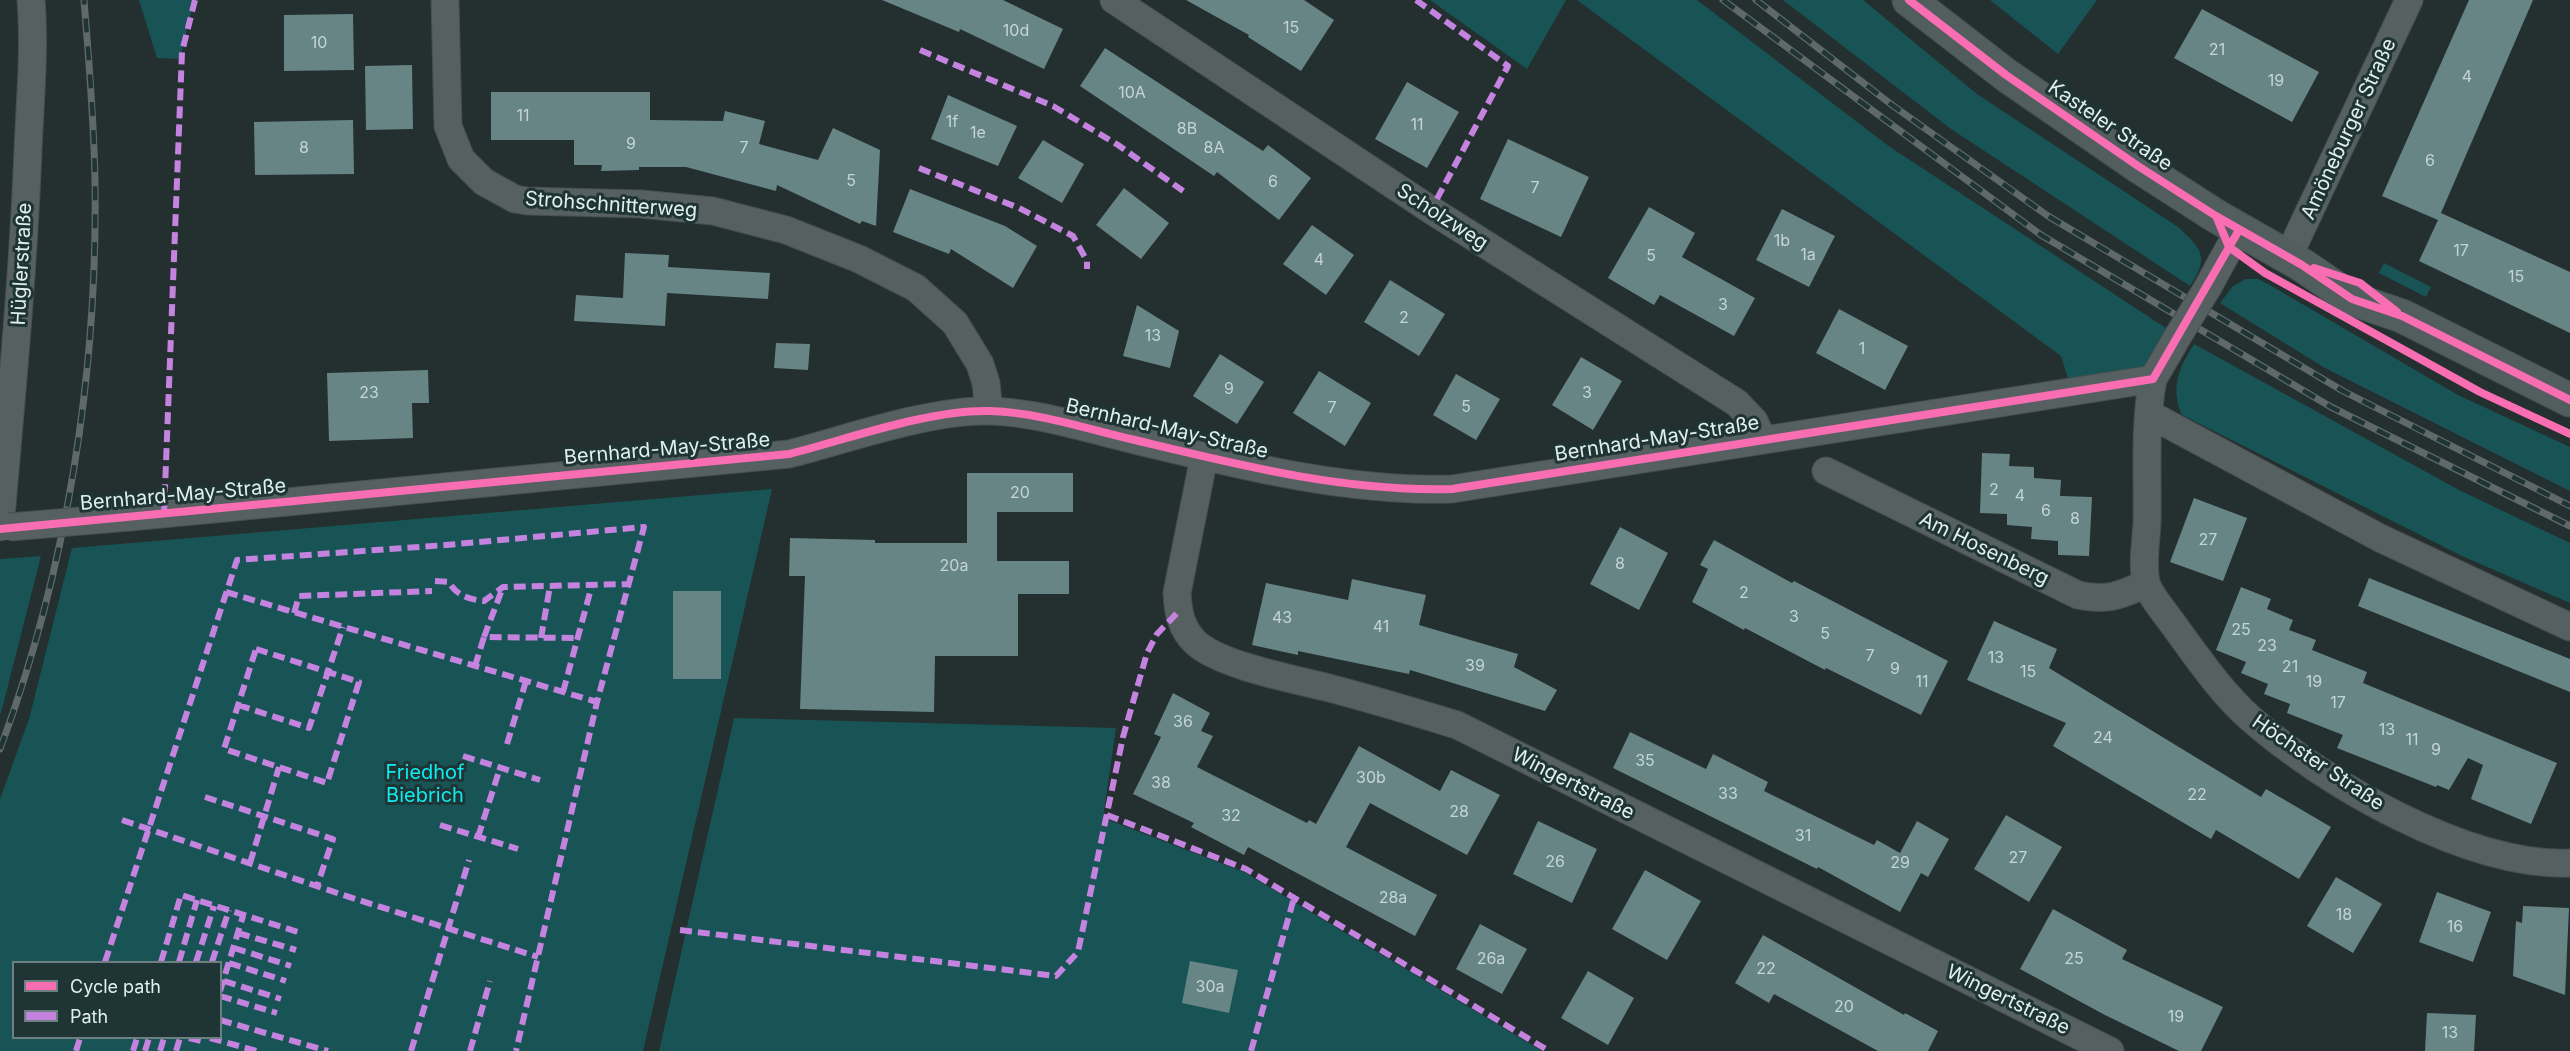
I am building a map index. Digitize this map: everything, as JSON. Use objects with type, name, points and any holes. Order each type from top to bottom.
[{"type":"main road","name":"Kasteler Straße","points":[[1909,0],[2015,82],[2138,166],[2239,230],[2295,261],[2352,299],[2402,316],[2570,400]]},
{"type":"street","name":"Hüglerstraße","points":[[3,528],[17,348],[27,170],[33,30],[31,0]]},
{"type":"street","name":"Strohschnitterweg","points":[[445,0],[448,126],[461,159],[484,182],[515,199],[527,201],[641,204],[713,211],[786,230],[859,259],[916,288],[956,323],[980,364],[986,383],[989,411]]},
{"type":"street","name":"Scholzweg","points":[[1114,0],[1431,210],[1737,403],[1754,421],[1762,438]]},
{"type":"street","name":"Amöneburger Straße","points":[[2295,261],[2409,0]]},
{"type":"street","points":[[2146,584],[2149,414],[2153,379],[2239,230]]},
{"type":"street","name":"Bernhard-May-Straße","points":[[3,528],[789,454],[902,425],[967,412],[989,411],[1027,415],[1204,457],[1355,486],[1407,490],[1452,489],[1762,438],[2153,379]]},
{"type":"street","points":[[2149,414],[2380,538],[2570,627]]},
{"type":"street","name":"Wingertstraße","points":[[1204,457],[1177,593],[1178,612],[1184,628],[1195,642],[1207,651],[1240,664],[1383,702],[1457,725],[2109,1051]]},
{"type":"street","name":"Am Hosenberg","points":[[1826,471],[2078,595],[2101,599],[2121,595],[2146,584]]},
{"type":"street","name":"Höchster Straße","points":[[2146,584],[2200,662],[2249,717],[2278,740],[2364,799],[2483,852],[2520,861],[2570,863]]},
{"type":"green space","points":[[139,0],[194,0],[180,59],[157,58]]},
{"type":"green space","points":[[1430,0],[1566,0],[1527,69]]},
{"type":"green space","points":[[1577,0],[1697,0],[1890,147],[2178,336],[2153,379],[2072,391],[2061,356]]},
{"type":"green space","points":[[1783,0],[1863,0],[1977,94],[2178,227],[2197,247],[2200,254],[2200,268],[2190,286],[1951,129]]},
{"type":"green space","points":[[1990,0],[2097,0],[2058,54]]},
{"type":"green space","points":[[2384,263],[2431,287],[2426,297],[2379,273]]},
{"type":"green space","points":[[2246,279],[2258,279],[2268,284],[2458,395],[2570,447],[2570,491],[2325,368],[2220,303],[2233,286]]},
{"type":"green space","points":[[2194,344],[2459,490],[2570,543],[2570,603],[2462,556],[2182,415],[2177,396],[2178,378],[2184,361]]},
{"type":"green space","name":"Friedhof Biebrich","points":[[772,489],[643,1051],[0,1051],[0,799],[29,719],[72,548]]},
{"type":"green space","points":[[41,556],[2,709],[0,715],[0,559]]},
{"type":"green space","points":[[734,718],[1116,728],[1103,818],[1244,872],[1542,1051],[659,1051]]},
{"type":"building","points":[[882,0],[1003,0],[1063,29],[1044,69],[960,29],[959,32]]},
{"type":"building","points":[[1186,0],[1304,0],[1334,20],[1301,71],[1248,37],[1249,35]]},
{"type":"building","points":[[2469,0],[2533,0],[2441,213],[2570,272],[2570,333],[2419,261],[2438,220],[2382,196]]},
{"type":"building","points":[[2202,9],[2319,72],[2292,122],[2174,58]]},
{"type":"building","points":[[353,14],[354,70],[284,71],[284,15]]},
{"type":"building","points":[[1105,48],[1263,151],[1268,145],[1311,178],[1279,220],[1217,172],[1214,176],[1080,86]]},
{"type":"building","points":[[412,65],[413,129],[366,130],[365,66]]},
{"type":"building","points":[[1407,82],[1459,112],[1427,168],[1375,139]]},
{"type":"building","points":[[491,92],[650,92],[650,120],[723,121],[725,111],[765,121],[759,144],[818,160],[833,128],[880,150],[876,226],[862,221],[860,224],[777,185],[776,191],[686,167],[639,167],[639,170],[601,171],[602,165],[574,165],[574,140],[491,140]]},
{"type":"building","points":[[948,95],[1017,126],[998,166],[931,139]]},
{"type":"building","points":[[353,120],[354,174],[255,175],[254,122]]},
{"type":"building","points":[[1508,139],[1589,177],[1561,237],[1480,199]]},
{"type":"building","points":[[1043,140],[1084,164],[1062,203],[1018,178]]},
{"type":"building","points":[[1124,188],[1169,223],[1141,259],[1096,225]]},
{"type":"building","points":[[910,189],[1005,226],[1037,246],[1013,288],[951,249],[949,254],[893,232]]},
{"type":"building","points":[[1649,207],[1695,233],[1682,257],[1755,298],[1734,336],[1660,295],[1654,305],[1608,278]]},
{"type":"building","points":[[1782,209],[1835,236],[1809,287],[1756,260]]},
{"type":"building","points":[[1312,225],[1354,255],[1326,295],[1283,264]]},
{"type":"building","points":[[625,253],[669,255],[668,267],[770,273],[768,299],[667,293],[665,326],[574,321],[576,295],[623,298]]},
{"type":"building","points":[[1390,280],[1445,314],[1419,356],[1364,322]]},
{"type":"building","points":[[1137,305],[1179,331],[1170,368],[1123,356]]},
{"type":"building","points":[[1839,309],[1908,346],[1885,390],[1816,353]]},
{"type":"building","points":[[776,343],[810,344],[808,370],[774,368]]},
{"type":"building","points":[[1220,354],[1264,382],[1237,424],[1193,396]]},
{"type":"building","points":[[1581,357],[1622,381],[1593,430],[1552,405]]},
{"type":"building","points":[[428,370],[429,403],[412,403],[413,438],[329,441],[327,373]]},
{"type":"building","points":[[1319,371],[1371,403],[1345,446],[1293,413]]},
{"type":"building","points":[[1456,374],[1500,399],[1476,440],[1433,415]]},
{"type":"building","points":[[1982,453],[2010,454],[2009,466],[2034,467],[2034,478],[2061,480],[2060,496],[2092,497],[2089,556],[2058,555],[2058,541],[2031,539],[2032,527],[2007,525],[2007,514],[1980,513]]},
{"type":"building","points":[[967,473],[1073,473],[1073,512],[997,512],[997,561],[1069,561],[1069,594],[1018,594],[1018,656],[935,656],[934,712],[800,709],[805,576],[789,576],[790,538],[875,540],[875,543],[967,543]]},
{"type":"building","points":[[2194,498],[2247,518],[2223,581],[2170,562]]},
{"type":"building","points":[[1620,527],[1668,553],[1639,610],[1590,584]]},
{"type":"building","points":[[1714,540],[1792,583],[1794,581],[1948,661],[1921,715],[1826,668],[1825,670],[1692,602],[1708,569],[1700,565]]},
{"type":"building","points":[[2369,578],[2570,659],[2570,692],[2358,606]]},
{"type":"building","points":[[1352,579],[1426,595],[1419,625],[1518,654],[1514,667],[1557,690],[1545,711],[1410,670],[1409,674],[1298,651],[1298,655],[1252,645],[1266,583],[1348,600]]},
{"type":"building","points":[[2241,587],[2271,599],[2267,609],[2293,620],[2289,630],[2316,640],[2312,650],[2367,672],[2363,683],[2557,763],[2531,824],[2471,799],[2483,765],[2468,758],[2449,790],[2437,785],[2436,787],[2337,748],[2343,735],[2287,713],[2290,704],[2264,694],[2268,684],[2241,673],[2246,662],[2216,650]]},
{"type":"building","points":[[673,591],[721,591],[721,679],[673,679]]},
{"type":"building","points":[[1994,621],[2057,649],[2049,668],[2261,797],[2266,789],[2331,827],[2299,879],[2216,830],[2211,839],[2053,746],[2066,723],[1967,680]]},
{"type":"building","points":[[1173,693],[1210,713],[1201,731],[1213,736],[1197,767],[1307,823],[1309,820],[1316,824],[1359,746],[1440,791],[1451,770],[1500,795],[1467,855],[1370,803],[1346,847],[1437,895],[1415,936],[1248,847],[1244,855],[1191,827],[1194,823],[1133,794],[1161,737],[1154,734]]},
{"type":"building","points":[[1630,732],[1706,769],[1713,754],[1768,782],[1764,791],[1874,845],[1877,840],[1900,853],[1917,821],[1949,839],[1928,877],[1921,873],[1900,912],[1818,867],[1817,869],[1613,768]]},
{"type":"building","points":[[2006,815],[2062,847],[2029,902],[1974,869]]},
{"type":"building","points":[[1538,821],[1597,849],[1572,903],[1513,874]]},
{"type":"building","points":[[1645,870],[1701,901],[1667,960],[1612,929]]},
{"type":"building","points":[[2336,877],[2382,904],[2353,953],[2307,926]]},
{"type":"building","points":[[2437,892],[2491,912],[2473,962],[2419,942]]},
{"type":"building","points":[[2523,906],[2569,908],[2565,995],[2513,976],[2516,921],[2522,923]]},
{"type":"building","points":[[2053,909],[2127,950],[2122,959],[2223,1007],[2201,1051],[2179,1051],[2105,1015],[2020,969]]},
{"type":"building","points":[[1480,924],[1527,949],[1502,994],[1456,969]]},
{"type":"building","points":[[1763,935],[1904,1015],[1905,1013],[1938,1031],[1928,1051],[1878,1051],[1774,994],[1769,1003],[1735,983]]},
{"type":"building","points":[[1190,961],[1238,970],[1229,1013],[1182,1003]]},
{"type":"building","points":[[1588,971],[1634,998],[1608,1045],[1561,1018]]},
{"type":"building","points":[[2427,1013],[2476,1015],[2474,1051],[2425,1051]]},
{"type":"railway","points":[[0,749],[44,612],[74,469],[84,397],[95,253],[95,181],[84,0]]},
{"type":"railway","points":[[1723,0],[2041,235],[2331,407],[2570,526]]},
{"type":"railway","points":[[1756,0],[1892,105],[2048,216],[2343,391],[2570,506]]},
{"type":"marked path","points":[[164,514],[182,52],[195,0]]},
{"type":"marked path","points":[[1416,0],[1508,66],[1431,210]]},
{"type":"marked path","points":[[920,50],[1053,106],[1118,145],[1186,193]]},
{"type":"marked path","points":[[919,168],[1019,208],[1073,236],[1087,261],[1087,269]]},
{"type":"marked path","points":[[105,961],[237,560],[446,545],[644,527],[597,702],[516,1051]]},
{"type":"marked path","points":[[435,581],[449,582],[463,596],[484,601],[503,587],[629,584]]},
{"type":"marked path","points":[[563,692],[592,585]]},
{"type":"marked path","points":[[541,638],[550,586]]},
{"type":"marked path","points":[[484,637],[503,587]]},
{"type":"marked path","points":[[294,613],[299,596],[432,591]]},
{"type":"marked path","points":[[226,592],[597,702]]},
{"type":"marked path","points":[[680,930],[1056,976],[1078,952],[1123,737],[1147,653],[1157,634],[1178,612]]},
{"type":"marked path","points":[[238,705],[309,728],[343,627]]},
{"type":"marked path","points":[[475,666],[484,637],[578,638]]},
{"type":"marked path","points":[[256,649],[359,682],[327,783],[224,749],[256,649]]},
{"type":"marked path","points":[[507,744],[526,681]]},
{"type":"marked path","points":[[463,756],[540,780]]},
{"type":"marked path","points":[[250,863],[279,767]]},
{"type":"marked path","points":[[478,837],[500,768]]},
{"type":"marked path","points":[[205,797],[333,839],[317,886]]},
{"type":"marked path","points":[[1107,815],[1246,869],[1549,1051]]},
{"type":"marked path","points":[[122,820],[343,895],[538,957]]},
{"type":"marked path","points":[[440,825],[518,849]]},
{"type":"marked path","points":[[411,1051],[469,860]]},
{"type":"marked path","points":[[161,961],[181,895],[301,933]]},
{"type":"marked path","points":[[1251,1051],[1294,898]]},
{"type":"marked path","points":[[179,961],[197,900]]},
{"type":"marked path","points":[[196,961],[214,906]]},
{"type":"marked path","points":[[212,961],[229,910]]},
{"type":"marked path","points":[[222,984],[243,916]]},
{"type":"marked path","points":[[238,933],[296,950]]},
{"type":"marked path","points":[[234,948],[291,966]]},
{"type":"marked path","points":[[229,963],[286,981]]},
{"type":"marked path","points":[[224,981],[281,999]]},
{"type":"marked path","points":[[470,1051],[490,981]]},
{"type":"marked path","points":[[222,997],[277,1013]]},
{"type":"marked path","points":[[222,1021],[328,1051]]},
{"type":"marked path","points":[[76,1051],[80,1039]]},
{"type":"marked path","points":[[133,1051],[137,1039]]},
{"type":"marked path","points":[[145,1051],[149,1039]]},
{"type":"marked path","points":[[160,1051],[164,1039]]},
{"type":"marked path","points":[[176,1051],[180,1039]]},
{"type":"marked path","points":[[193,1039],[205,1042]]},
{"type":"marked path","points":[[214,1039],[257,1051]]},
{"type":"cycle path","points":[[1909,0],[2006,75],[2138,166],[2216,216],[2302,265],[2352,299],[2402,316],[2570,400]]},
{"type":"cycle path","points":[[2216,216],[2229,247],[2265,273],[2480,392],[2570,434]]},
{"type":"cycle path","points":[[0,529],[789,454],[914,420],[940,415],[988,411],[1025,414],[1213,459],[1292,475],[1372,486],[1452,489],[2153,379],[2239,230]]},
{"type":"cycle path","points":[[2314,268],[2360,283],[2397,312]]}]
